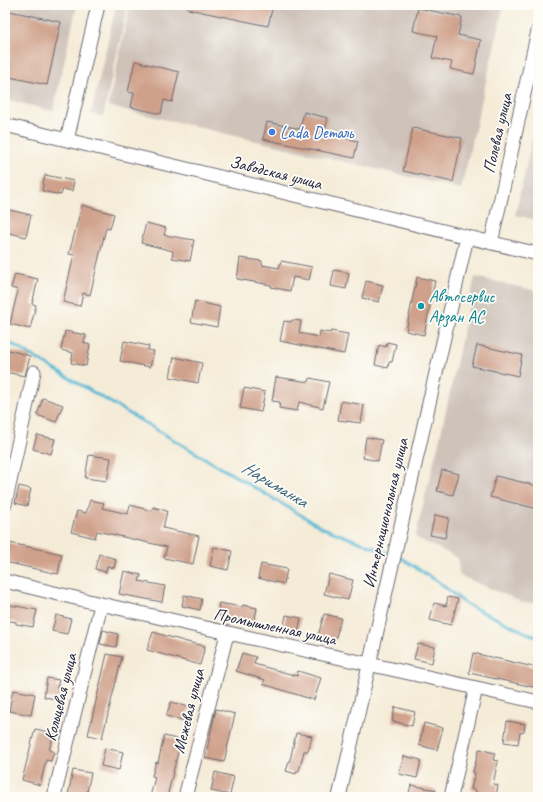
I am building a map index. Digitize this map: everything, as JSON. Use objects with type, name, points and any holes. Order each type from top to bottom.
[{"type":"street","points":[[67,140],[98,5]]},
{"type":"street","name":"Полевая улица","points":[[490,243],[538,31]]},
{"type":"street","name":"Заводская улица","points":[[5,126],[538,254]]},
{"type":"street","name":"Интернациональная улица","points":[[338,797],[467,237]]},
{"type":"street","points":[[5,504],[34,372]]},
{"type":"street","name":"Промышленная улица","points":[[5,581],[227,634],[538,702]]},
{"type":"street","name":"Кольцевая улица","points":[[54,797],[101,605]]},
{"type":"street","name":"Межевая улица","points":[[185,797],[227,634]]},
{"type":"street","points":[[451,797],[476,688]]},
{"type":"shaded area","points":[[5,5],[77,5],[53,111],[5,99]]},
{"type":"shaded area","points":[[116,5],[128,5],[103,116],[91,114]]},
{"type":"shaded area","points":[[130,5],[504,5],[461,189],[108,106]]},
{"type":"shaded area","points":[[538,113],[538,220],[515,215]]},
{"type":"shaded area","points":[[475,277],[538,291],[538,602],[524,603],[459,575],[458,558],[415,537],[441,433]]},
{"type":"building","points":[[188,5],[273,5],[268,26],[188,9]]},
{"type":"building","points":[[418,8],[462,17],[458,35],[481,40],[474,74],[450,69],[452,62],[432,58],[437,36],[413,31]]},
{"type":"building","points":[[5,10],[61,22],[47,85],[5,76]]},
{"type":"building","points":[[135,61],[179,72],[172,102],[164,100],[161,114],[131,107],[134,93],[128,92]]},
{"type":"building","points":[[304,112],[328,118],[324,134],[358,141],[354,158],[263,139],[267,122],[300,129]]},
{"type":"building","points":[[413,128],[462,138],[453,182],[403,171]]},
{"type":"building","points":[[45,175],[74,181],[72,191],[63,189],[61,195],[42,191]]},
{"type":"building","points":[[82,205],[114,214],[110,229],[106,228],[90,295],[83,293],[80,306],[63,302],[74,255],[69,254]]},
{"type":"building","points":[[5,209],[31,215],[26,237],[5,232]]},
{"type":"building","points":[[146,223],[166,228],[164,235],[194,240],[190,261],[172,258],[173,251],[141,243]]},
{"type":"building","points":[[240,258],[262,261],[262,265],[279,268],[281,261],[312,267],[309,280],[293,277],[290,291],[271,287],[271,285],[237,279]]},
{"type":"building","points":[[334,270],[349,273],[346,289],[331,286]]},
{"type":"building","points":[[15,274],[38,279],[32,304],[36,305],[30,329],[10,324],[18,290],[11,288]]},
{"type":"building","name":"Автосервис Арзан АС","points":[[417,277],[435,281],[424,335],[406,331]]},
{"type":"building","points":[[366,281],[383,285],[379,302],[362,298]]},
{"type":"building","points":[[195,301],[220,307],[217,327],[191,322]]},
{"type":"building","points":[[292,320],[301,321],[299,333],[319,337],[320,331],[348,334],[344,354],[280,341],[284,321],[291,322]]},
{"type":"building","points":[[65,331],[86,335],[84,343],[90,345],[86,366],[71,363],[73,353],[61,350]]},
{"type":"building","points":[[124,341],[149,346],[148,350],[154,351],[150,367],[120,361]]},
{"type":"building","points":[[387,342],[396,344],[392,362],[389,362],[388,368],[375,365],[379,345],[386,347]]},
{"type":"building","points":[[477,345],[522,355],[518,376],[472,366]]},
{"type":"building","points":[[5,349],[30,356],[25,376],[5,372]]},
{"type":"building","points":[[174,357],[202,363],[198,383],[170,377]]},
{"type":"building","points":[[276,377],[309,382],[310,378],[329,382],[323,408],[299,402],[297,411],[279,408],[280,402],[272,401]]},
{"type":"building","points":[[244,388],[265,392],[261,412],[240,408]]},
{"type":"building","points":[[43,398],[63,405],[56,422],[37,415]]},
{"type":"building","points":[[341,401],[364,405],[361,423],[338,420]]},
{"type":"building","points":[[37,435],[55,439],[51,454],[33,449]]},
{"type":"building","points":[[366,437],[382,440],[378,461],[363,458]]},
{"type":"building","points":[[89,455],[111,458],[107,481],[85,478]]},
{"type":"building","points":[[442,470],[459,474],[453,495],[437,491]]},
{"type":"building","points":[[496,476],[538,486],[538,509],[490,497]]},
{"type":"building","points":[[19,486],[31,489],[27,506],[15,503]]},
{"type":"building","points":[[90,500],[104,503],[102,508],[128,514],[130,505],[152,511],[153,507],[167,511],[163,528],[199,536],[193,564],[164,558],[167,547],[97,531],[95,538],[71,532],[77,511],[86,513]]},
{"type":"building","points":[[435,515],[449,518],[445,538],[430,535]]},
{"type":"building","points":[[5,542],[62,554],[58,574],[5,562]]},
{"type":"building","points":[[214,547],[232,551],[228,570],[210,566]]},
{"type":"building","points":[[99,554],[116,559],[114,568],[107,566],[106,572],[95,569]]},
{"type":"building","points":[[261,564],[287,569],[284,584],[258,578]]},
{"type":"building","points":[[124,571],[141,575],[139,581],[165,586],[162,602],[119,594]]},
{"type":"building","points":[[329,574],[353,580],[348,600],[324,594]]},
{"type":"building","points":[[184,595],[202,599],[200,610],[182,606]]},
{"type":"building","points":[[448,597],[458,599],[451,625],[430,620],[434,603],[446,606]]},
{"type":"building","points":[[219,603],[257,608],[254,623],[217,615]]},
{"type":"building","points":[[5,604],[37,610],[33,627],[16,624],[16,622],[5,620]]},
{"type":"building","points":[[324,614],[341,618],[335,641],[318,636]]},
{"type":"building","points":[[56,615],[71,619],[67,634],[52,631]]},
{"type":"building","points":[[286,615],[301,618],[298,633],[283,630]]},
{"type":"building","points":[[103,630],[118,634],[116,647],[100,644]]},
{"type":"building","points":[[153,632],[205,646],[200,665],[147,650]]},
{"type":"building","points":[[418,644],[435,647],[432,663],[414,659]]},
{"type":"building","points":[[242,653],[256,657],[254,664],[297,676],[298,671],[321,678],[314,700],[263,684],[265,680],[236,671]]},
{"type":"building","points":[[473,653],[538,668],[538,688],[469,673]]},
{"type":"building","points":[[107,654],[122,657],[102,738],[88,735]]},
{"type":"building","points":[[47,678],[59,680],[57,688],[64,689],[62,700],[44,697]]},
{"type":"building","points":[[13,690],[35,694],[31,715],[9,711]]},
{"type":"building","points":[[171,702],[189,707],[185,721],[166,716]]},
{"type":"building","points":[[395,707],[415,712],[412,726],[392,721]]},
{"type":"building","points":[[216,709],[235,714],[224,762],[205,758]]},
{"type":"building","points":[[507,721],[525,724],[524,732],[520,733],[518,744],[504,742]]},
{"type":"building","points":[[424,723],[443,728],[437,750],[419,745]]},
{"type":"building","points":[[35,729],[54,733],[49,750],[54,752],[51,761],[46,760],[40,785],[22,780]]},
{"type":"building","points":[[296,733],[312,736],[308,751],[304,751],[299,771],[296,771],[296,774],[286,771]]},
{"type":"building","points":[[164,736],[181,740],[167,797],[150,797],[155,777],[152,776],[156,762],[158,763]]},
{"type":"building","points":[[105,748],[123,752],[119,770],[101,766]]},
{"type":"building","points":[[479,749],[495,753],[493,760],[498,761],[493,784],[498,785],[496,797],[475,796],[476,790],[471,789],[475,773],[473,772]]},
{"type":"building","points":[[404,756],[421,760],[417,778],[399,774]]},
{"type":"building","points":[[73,770],[91,773],[86,797],[68,795]]},
{"type":"building","points":[[215,772],[234,777],[230,795],[211,791]]},
{"type":"building","points":[[411,785],[436,790],[434,797],[408,797]]},
{"type":"waterway","name":"Нариманка","points":[[5,340],[323,528],[391,554]]},
{"type":"waterway","name":"Нариманка","points":[[398,556],[437,581],[466,604],[538,637]]},
{"type":"place","name":"Lada Dеталь","points":[[272,132]]},
{"type":"place","name":"Автосервис Арзан АС","points":[[421,306]]}]
